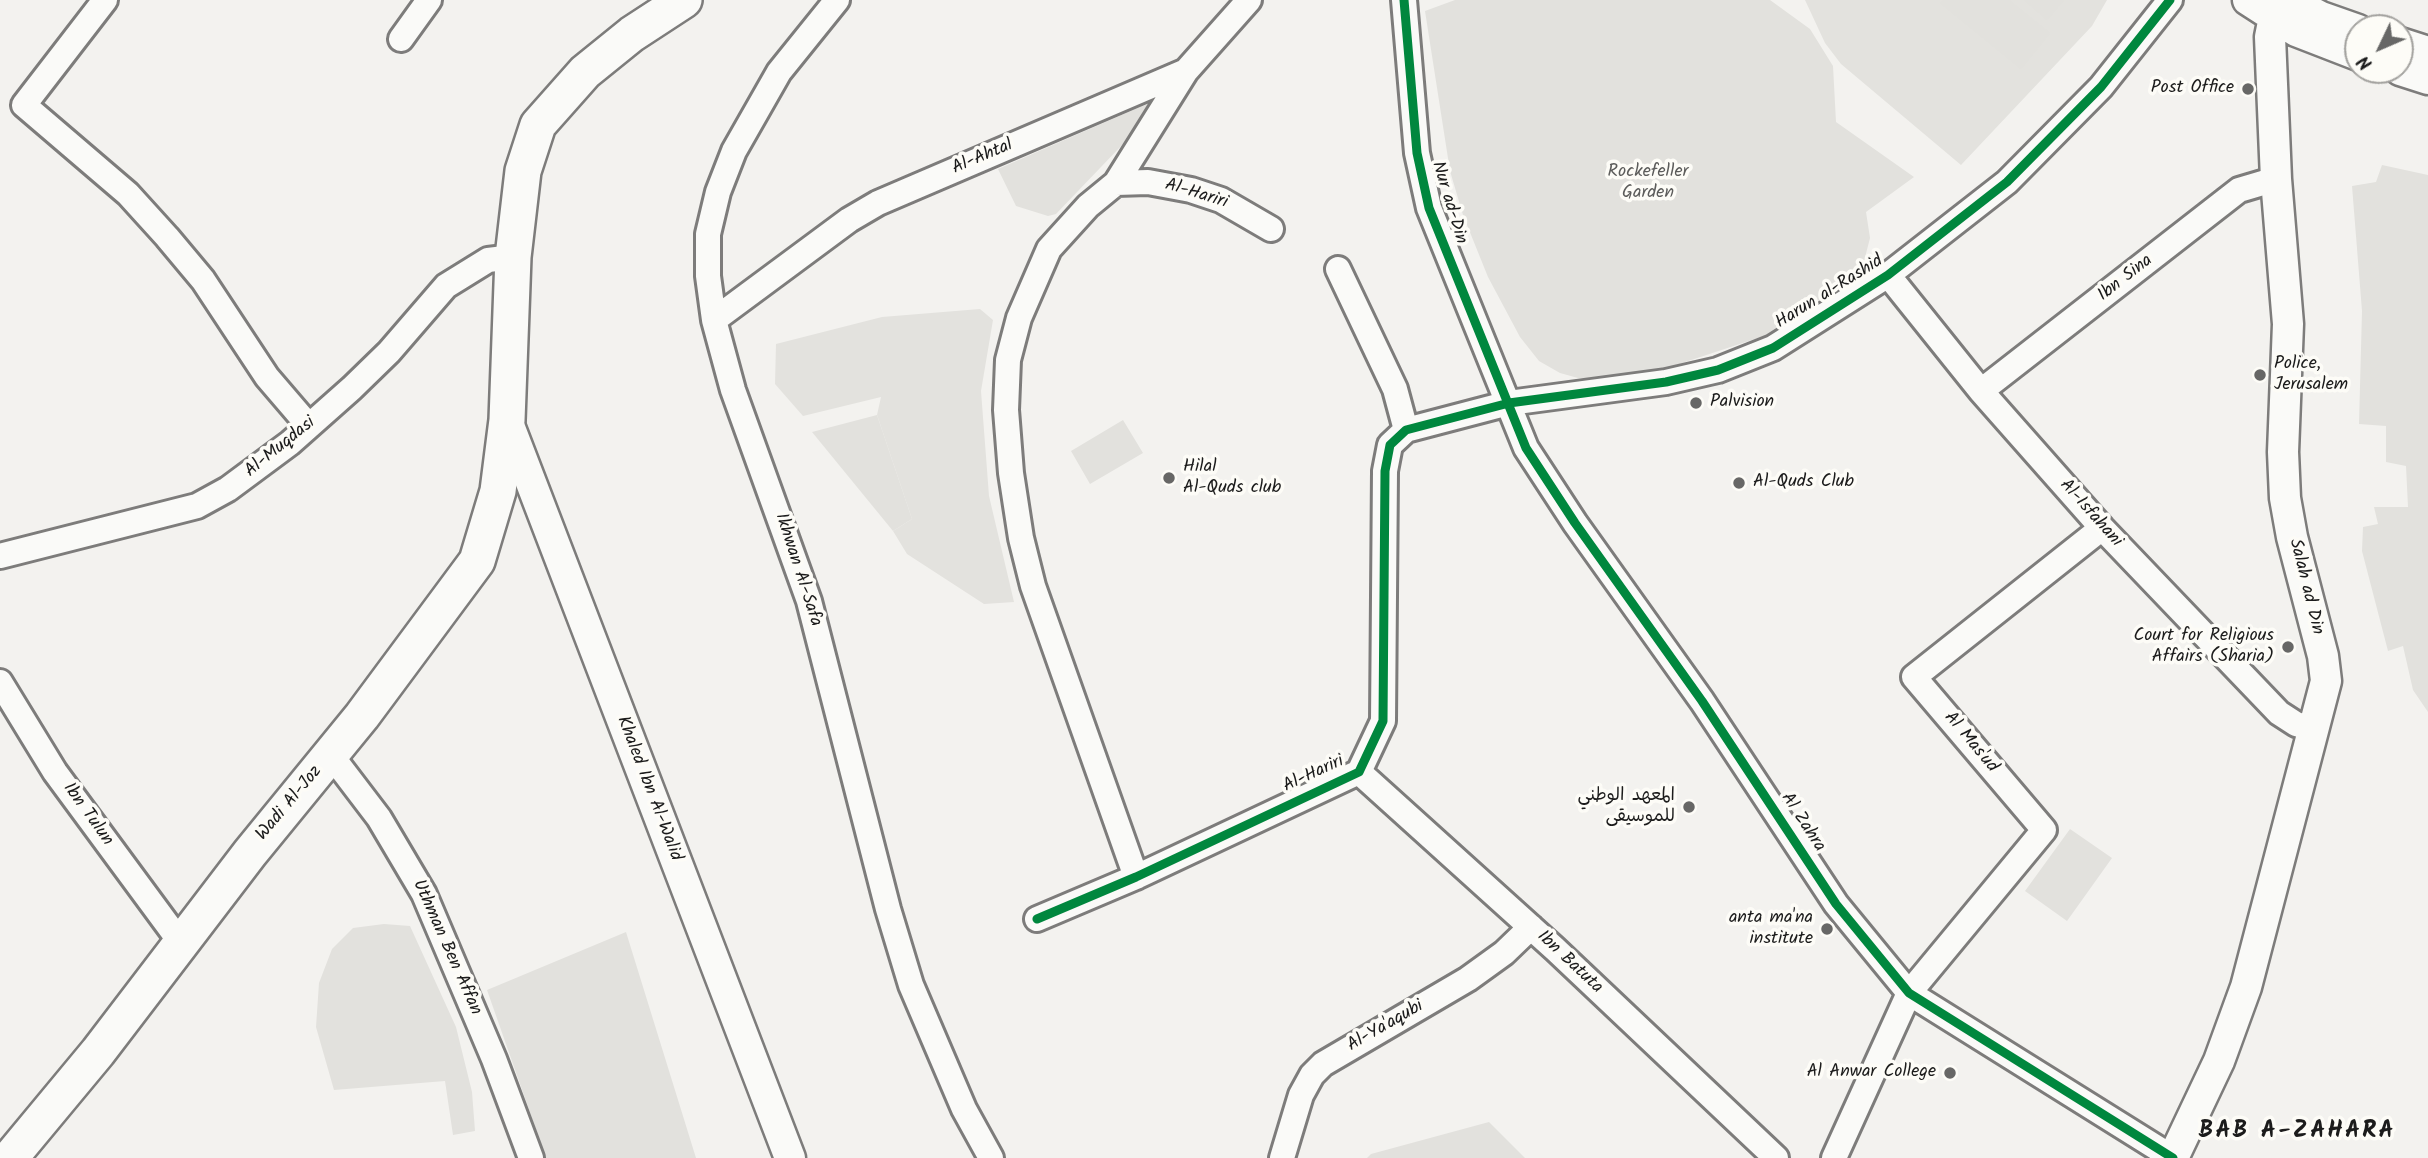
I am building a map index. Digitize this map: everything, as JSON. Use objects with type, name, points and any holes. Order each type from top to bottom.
[{"type":"main road","points":[[506,420],[513,257],[523,171],[538,125],[585,72],[632,34],[684,0]]},
{"type":"main road","name":"Wadi Al-Joz","points":[[10,1158],[98,1052],[331,755],[477,561],[498,491],[506,420]]},
{"type":"street","points":[[104,0],[24,105],[128,194],[167,237],[202,280],[267,377],[309,426]]},
{"type":"street","points":[[401,39],[429,0]]},
{"type":"street","name":"Ikhwan Al-Safa","points":[[837,0],[779,72],[734,151],[718,192],[708,234],[708,276],[713,320],[733,390],[809,601],[888,909],[911,985],[953,1087],[991,1158]]},
{"type":"street","name":"Al-Ahtal","points":[[713,320],[849,220],[878,203],[1186,71],[1249,0]]},
{"type":"street","name":"Nur ad-Din","points":[[1404,0],[1422,183],[1444,247],[1509,403]]},
{"type":"street","name":"Harun al-Rashid","points":[[1406,430],[1509,403],[1666,382],[1729,366],[1773,348],[1888,275],[1955,226],[2040,151],[2101,87],[2170,0]]},
{"type":"street","points":[[2273,4],[2344,25]]},
{"type":"street","points":[[2273,4],[2296,31],[2344,50]]},
{"type":"street","name":"Salah ad Din","points":[[2173,1158],[2219,1061],[2246,987],[2326,681],[2323,656],[2292,537],[2285,498],[2283,452],[2288,324],[2276,179],[2270,50],[2273,4]]},
{"type":"street","points":[[1136,877],[1033,586],[1013,486],[1006,410],[1008,360],[1018,318],[1049,249],[1088,206],[1116,183],[1186,71]]},
{"type":"street","name":"Ibn Sina","points":[[1981,391],[2239,190],[2276,179]]},
{"type":"street","name":"Al-Hariri","points":[[1116,183],[1148,182],[1191,190],[1221,200],[1271,229]]},
{"type":"street","name":"Al-Muqdasi","points":[[0,556],[197,506],[228,489],[309,426],[388,352],[446,286],[488,260],[513,257]]},
{"type":"street","points":[[1338,269],[1395,389],[1406,430]]},
{"type":"street","name":"Al-Isfahani","points":[[1888,275],[1981,391],[2102,528],[2279,713],[2296,724],[2313,729]]},
{"type":"street","name":"Al Zahra","points":[[1509,403],[1527,448],[1576,523],[1702,701],[1836,904],[1909,993],[2173,1158]]},
{"type":"street","name":"Khaled Ibn Al-Walid","points":[[506,420],[790,1158]]},
{"type":"street","name":"Al-Hariri","points":[[1037,919],[1136,877],[1359,772],[1383,721],[1385,471],[1390,445],[1406,430]]},
{"type":"street","name":"Al Mas'ud","points":[[1909,993],[2044,830],[1914,677],[2102,528]]},
{"type":"street","name":"Ibn Tulun","points":[[0,682],[55,772],[181,943]]},
{"type":"street","name":"Uthman Ben Affan","points":[[331,755],[379,818],[424,894],[494,1059],[531,1158]]},
{"type":"street","name":"Ibn Batuta","points":[[1359,772],[1531,927],[1776,1158]]},
{"type":"street","name":"Al-Ya'aqubi","points":[[1282,1158],[1301,1095],[1312,1075],[1324,1064],[1468,979],[1504,953],[1531,927]]},
{"type":"street","points":[[1834,1158],[1909,993]]},
{"type":"shaded area","points":[[1805,0],[2107,0],[2092,26],[1961,165],[1841,64],[1825,43]]},
{"type":"shaded area","points":[[980,309],[993,320],[981,391],[989,496],[1014,602],[984,604],[907,554],[893,531],[912,519],[877,415],[881,397],[803,416],[775,384],[776,344],[882,317]]},
{"type":"green space","name":"Rockefeller Garden","points":[[1455,0],[1770,0],[1810,29],[1833,66],[1836,122],[1914,177],[1866,212],[1870,238],[1861,273],[1767,335],[1673,366],[1618,378],[1578,378],[1560,373],[1539,361],[1520,337],[1488,277],[1463,215],[1450,171],[1425,11]]},
{"type":"green space","points":[[1943,0],[2009,0],[2050,33],[2021,69],[1940,3]]},
{"type":"green space","points":[[2024,0],[2064,0],[2047,20]]},
{"type":"green space","points":[[1149,103],[1146,120],[1056,214],[1048,216],[1016,206],[998,169]]},
{"type":"green space","points":[[2382,165],[2428,175],[2428,712],[2413,690],[2403,646],[2388,651],[2362,551],[2363,527],[2378,524],[2374,507],[2408,507],[2406,466],[2386,462],[2386,426],[2359,424],[2362,311],[2352,186],[2376,182]]},
{"type":"green space","points":[[877,415],[912,519],[893,531],[812,432]]},
{"type":"green space","points":[[1123,420],[1143,453],[1090,484],[1071,451]]},
{"type":"green space","points":[[2070,829],[2112,858],[2067,921],[2025,891]]},
{"type":"green space","points":[[384,924],[410,926],[456,1027],[472,1092],[475,1131],[453,1135],[445,1081],[334,1090],[316,1027],[319,983],[332,949],[353,928]]},
{"type":"green space","points":[[626,932],[696,1158],[546,1158],[487,990]]},
{"type":"green space","points":[[1489,1122],[1525,1158],[1367,1158],[1371,1154]]},
{"type":"cycle path","points":[[1404,0],[1417,153],[1429,208],[1526,448],[1575,523],[1702,701],[1836,904],[1909,993],[2173,1158]]},
{"type":"cycle path","points":[[1037,919],[1136,877],[1359,772],[1383,721],[1385,471],[1390,445],[1406,430],[1509,403],[1666,382],[1718,370],[1773,348],[1888,275],[2007,182],[2101,87],[2170,0]]},
{"type":"place","name":"Post Office","points":[[2248,89]]},
{"type":"place","name":"Police, Jerusalem","points":[[2260,375]]},
{"type":"place","name":"Palvision","points":[[1696,403]]},
{"type":"place","name":"Hilal Al-Quds club","points":[[1169,478]]},
{"type":"place","name":"Al-Quds Club","points":[[1739,483]]},
{"type":"place","name":"Court for Religious Affairs (Sharia)","points":[[2288,647]]},
{"type":"place","name":"المعهد الوطني للموسيقى","points":[[1689,807]]},
{"type":"place","name":"anta ma'na institute","points":[[1827,929]]},
{"type":"place","name":"Al Anwar College","points":[[1950,1073]]},
{"type":"district","name":"BAB A-ZAHARA","points":[[2297,1133]]}]
